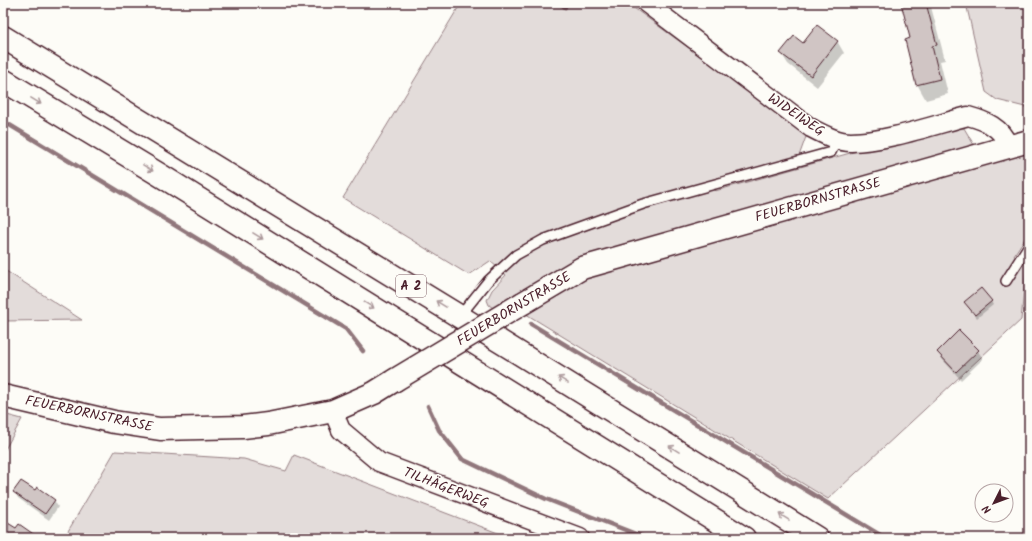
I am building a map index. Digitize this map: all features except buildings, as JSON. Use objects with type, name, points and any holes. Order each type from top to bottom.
[{"type":"main road","name":"A 2","points":[[3,37],[460,316],[817,538]]},
{"type":"main road","name":"A 2","points":[[3,80],[160,175],[744,538]]},
{"type":"main road","name":"FEUERBORNSTRASSE","points":[[3,396],[114,422],[160,429],[243,427],[268,424],[333,411],[374,393],[582,268],[1008,145],[1029,141]]},
{"type":"street","name":"WIDEIWEG","points":[[646,3],[811,128],[837,140],[850,142],[879,139],[968,116],[981,119],[998,128],[1008,145]]},
{"type":"street","name":"TILHÄGERWEG","points":[[333,411],[341,430],[379,462],[580,538]]},
{"type":"lane","points":[[460,316],[488,281],[516,255],[543,240],[643,204],[831,152],[837,140]]},
{"type":"lane","points":[[1006,281],[1029,245]]},
{"type":"shaded area","points":[[461,3],[627,3],[807,134],[799,156],[708,181],[715,191],[939,128],[964,128],[974,145],[577,258],[496,310],[489,305],[487,300],[492,290],[506,275],[490,261],[469,275],[343,198]]},
{"type":"shaded area","points":[[966,3],[1029,3],[1029,108],[997,100],[986,92]]},
{"type":"shaded area","points":[[1029,152],[1029,232],[1014,255],[1027,259],[1021,320],[828,499],[526,314],[587,277]]},
{"type":"shaded area","points":[[3,269],[82,320],[3,321]]},
{"type":"shaded area","points":[[3,414],[22,419],[3,453]]},
{"type":"shaded area","points":[[115,451],[244,459],[286,471],[294,455],[511,538],[64,538]]},
{"type":"waterway","points":[[560,3],[565,7]]},
{"type":"waterway","points":[[3,121],[346,329],[363,351]]},
{"type":"waterway","points":[[531,324],[885,538]]},
{"type":"waterway","points":[[428,406],[439,430],[462,459],[546,499],[646,538]]}]
